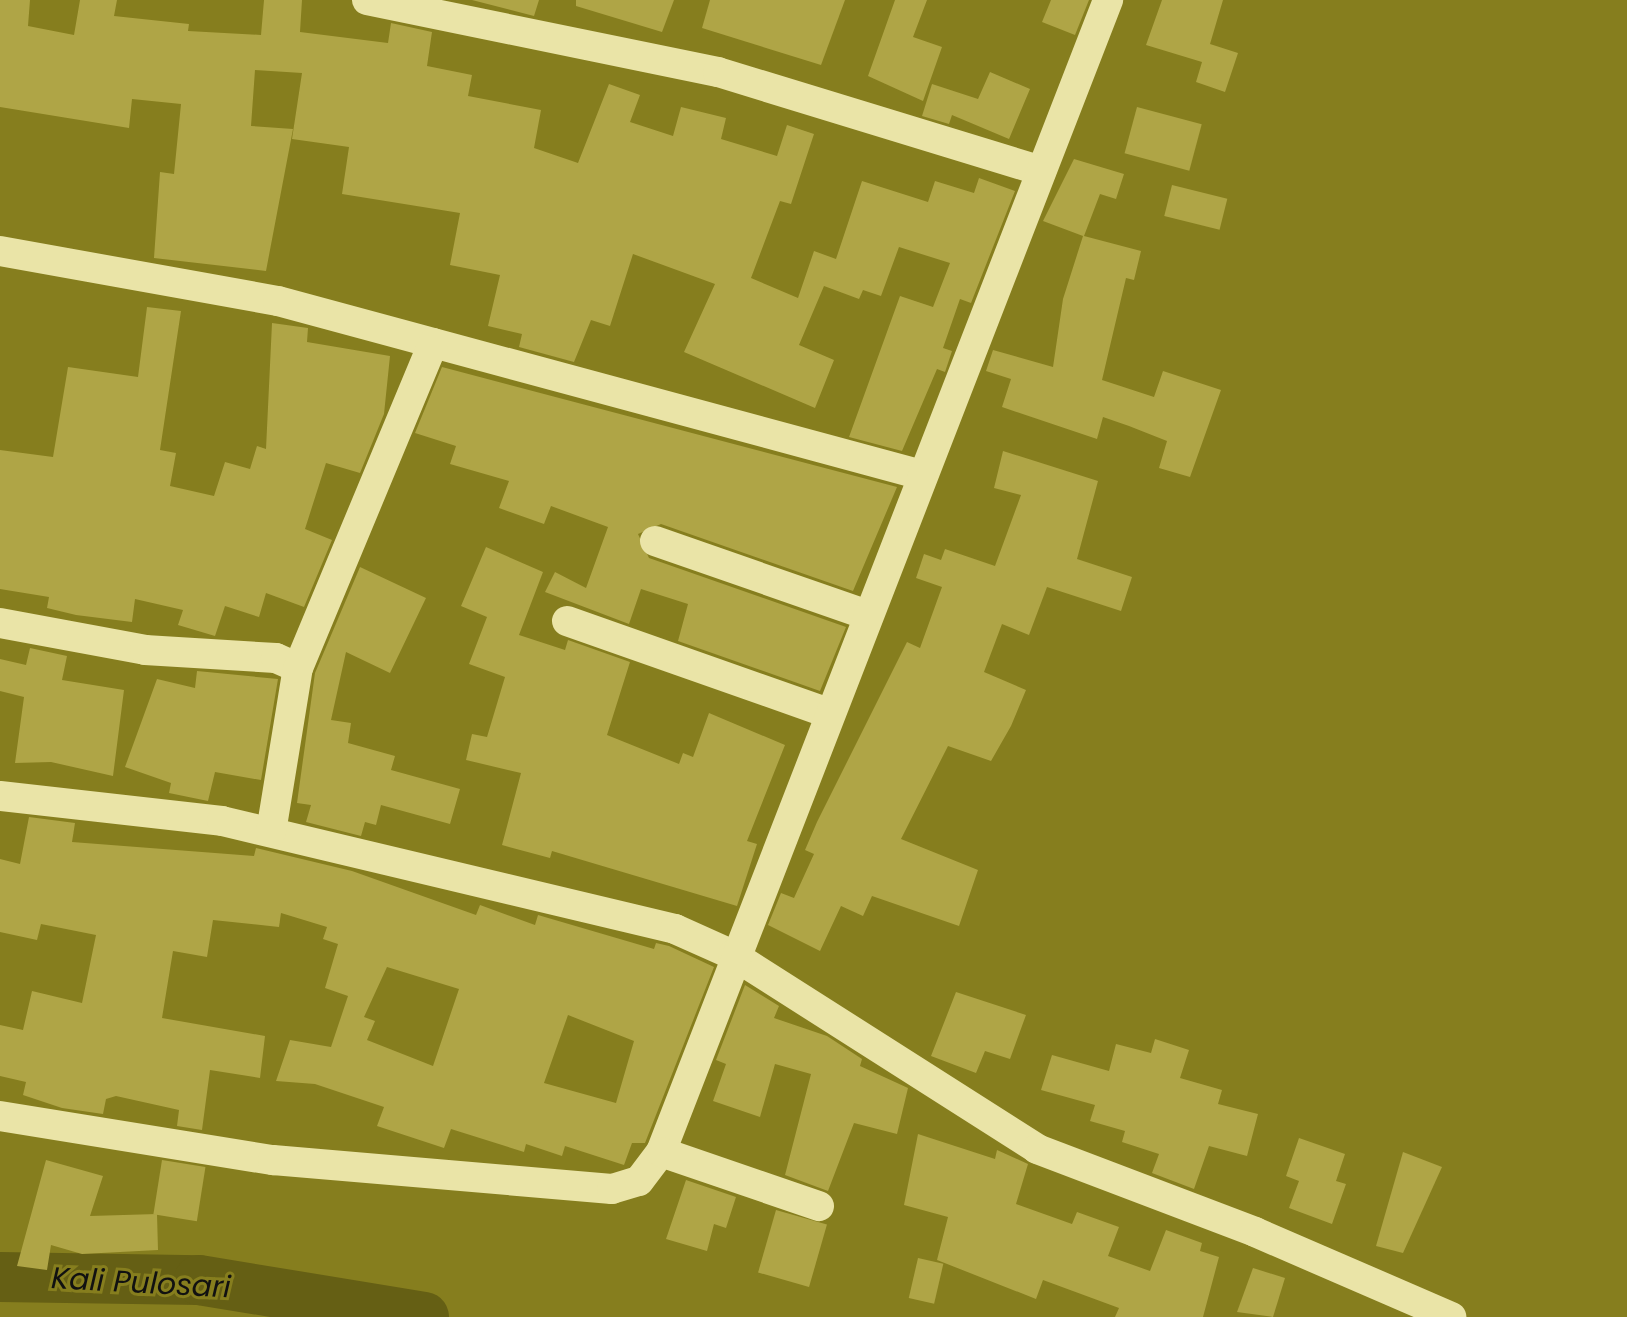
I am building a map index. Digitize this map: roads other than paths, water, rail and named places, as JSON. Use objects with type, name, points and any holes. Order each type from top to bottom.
[{"type":"street","points":[[367,0],[718,72],[1041,171]]},
{"type":"street","points":[[0,1116],[273,1160],[612,1189],[639,1181],[661,1152],[733,955],[1108,0]]},
{"type":"street","points":[[0,251],[278,301],[922,475]]},
{"type":"street","points":[[271,832],[298,668],[433,343]]},
{"type":"street","points":[[655,541],[867,615]]},
{"type":"street","points":[[567,621],[828,713]]},
{"type":"street","points":[[0,623],[145,650],[276,658],[298,668]]},
{"type":"street","points":[[0,796],[271,832],[675,929],[733,955],[1037,1149],[1255,1232],[1451,1317]]},
{"type":"street","points":[[661,1152],[819,1206]]},
{"type":"waterway","name":"Kali Pulosari","points":[[0,1277],[199,1280],[424,1317]]}]
